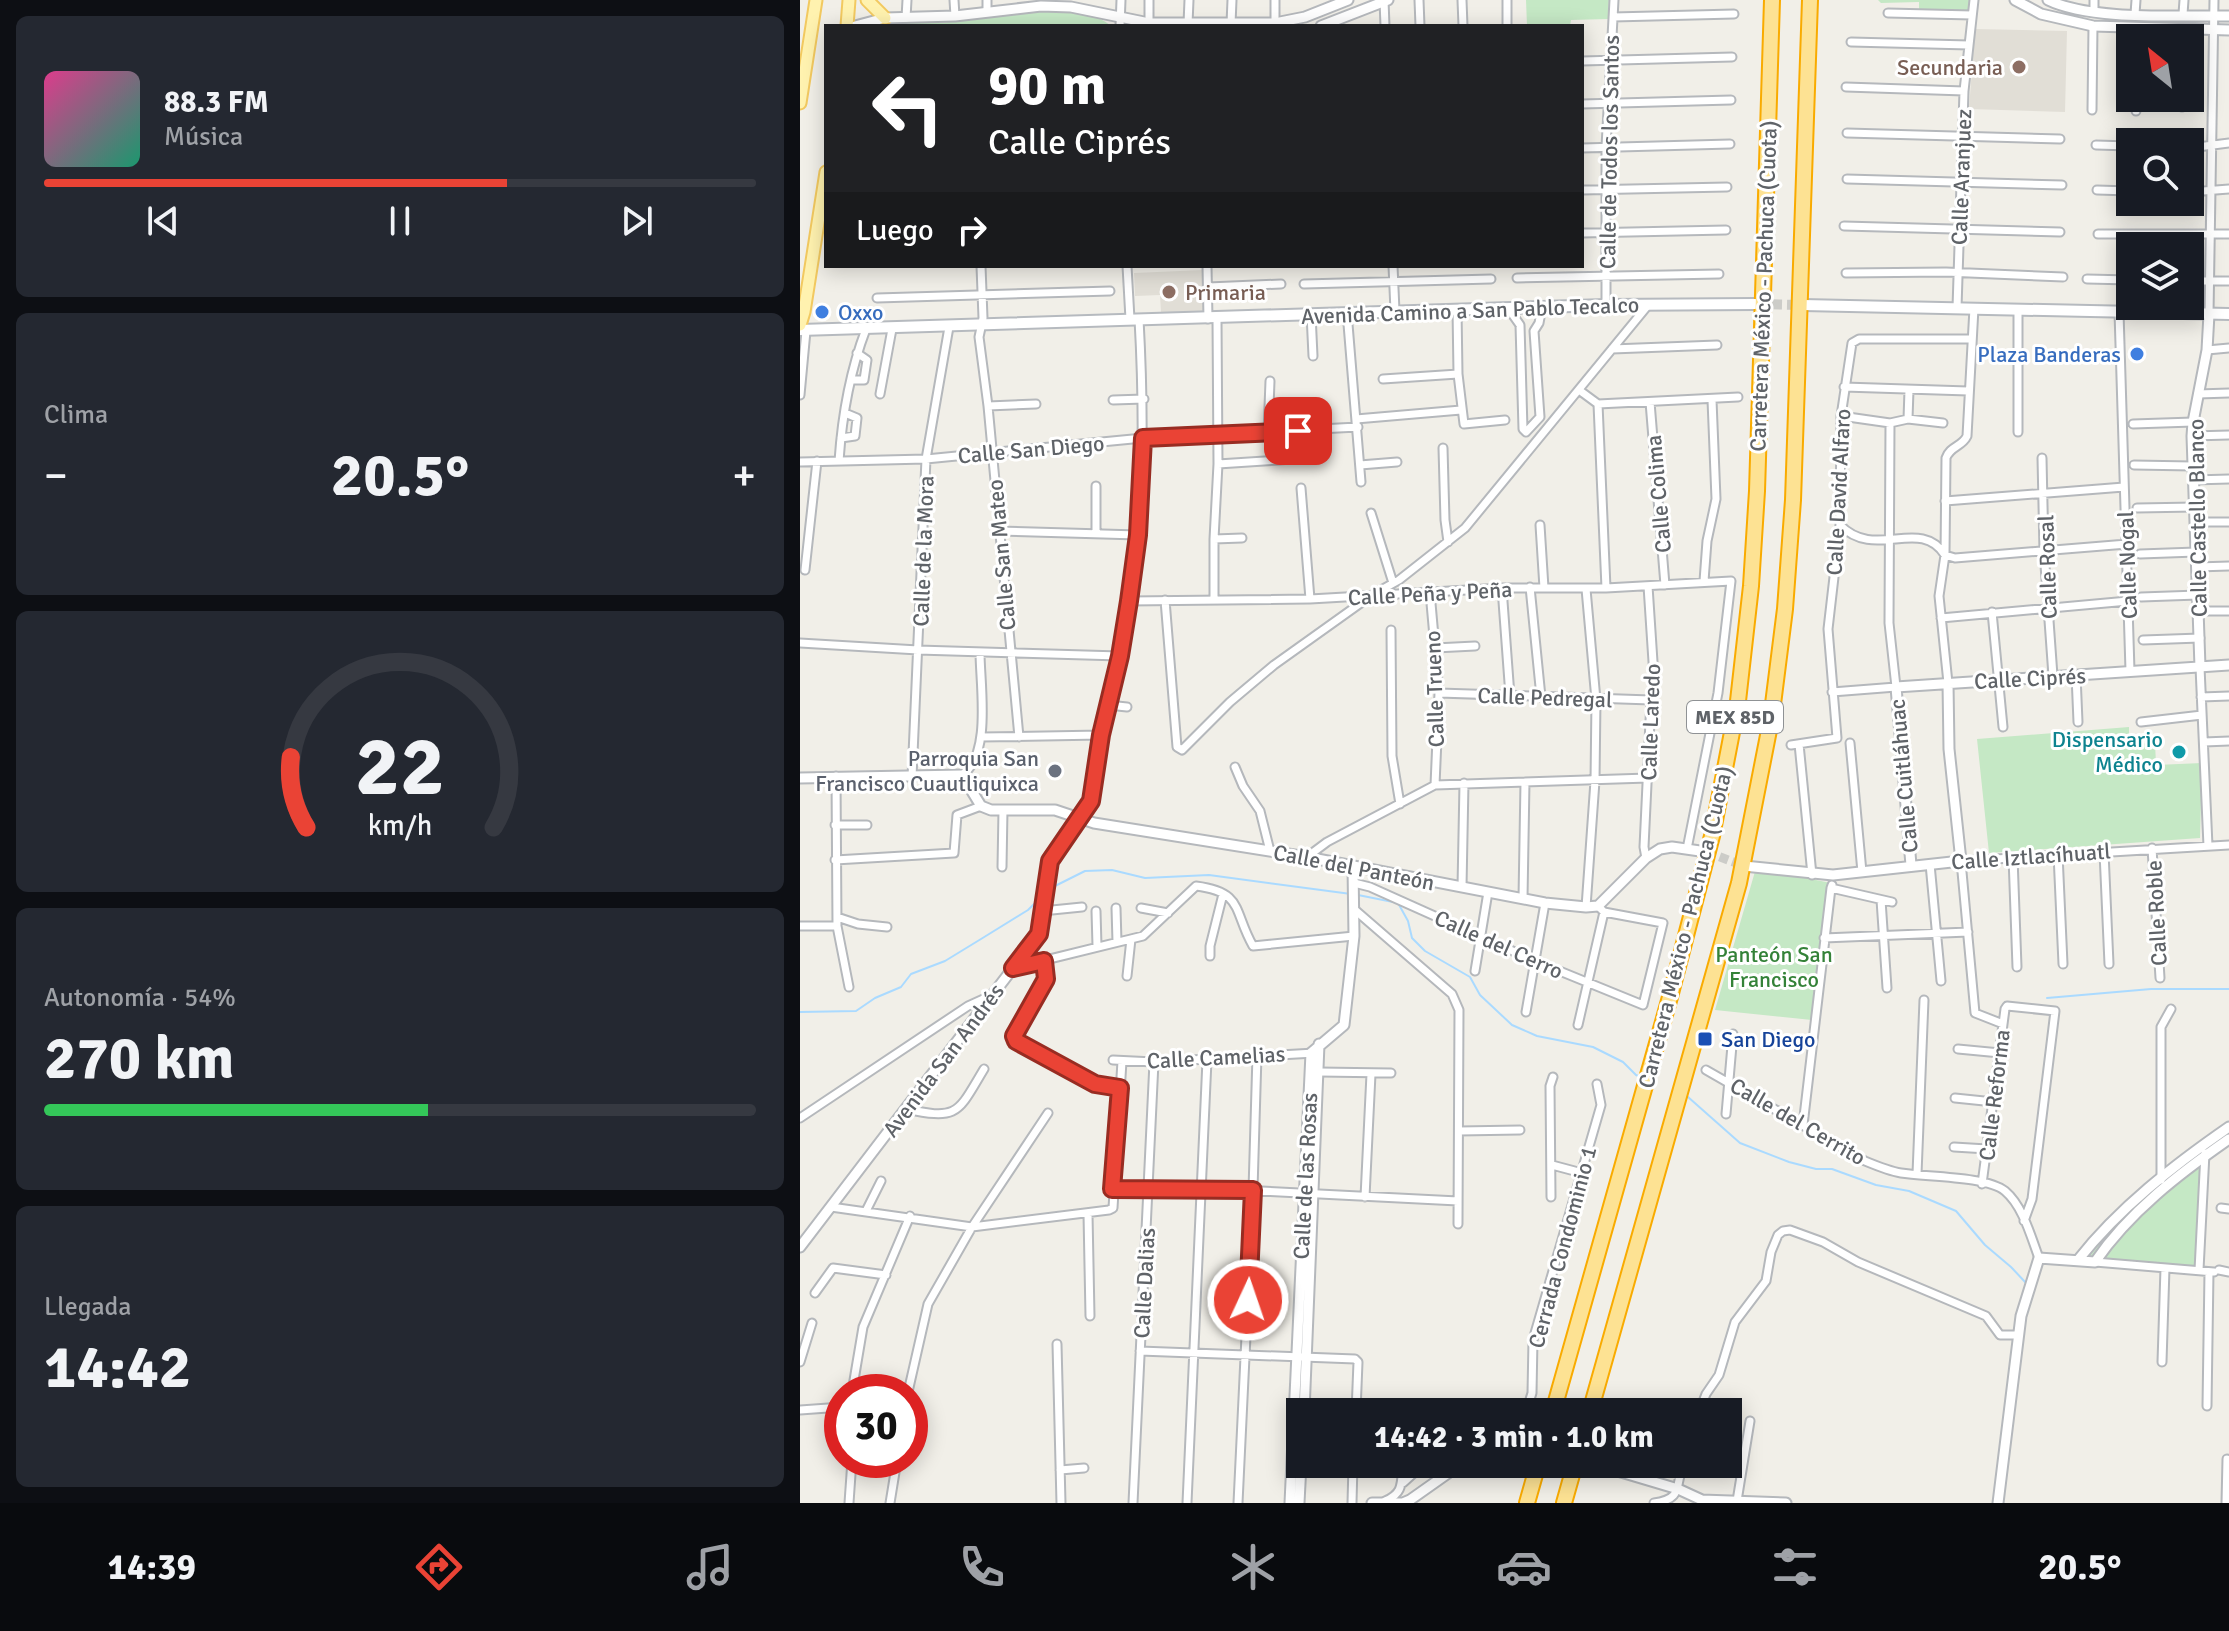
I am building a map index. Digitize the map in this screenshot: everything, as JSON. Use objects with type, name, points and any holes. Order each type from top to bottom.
[{"type":"highway","name":"Carretera México - Pachuca (Cuota)","points":[[1557,1398],[1666,1012],[1712,836],[1738,701],[1751,586],[1757,491],[1772,0]]},
{"type":"highway","name":"Carretera México - Pachuca (Cuota)","points":[[1594,1398],[1739,883],[1773,708],[1793,512],[1810,0]]},
{"type":"highway","points":[[1527,1503],[1534,1478]]},
{"type":"highway","points":[[1564,1503],[1571,1478]]},
{"type":"main road","points":[[800,103],[816,0]]},
{"type":"main road","points":[[847,24],[849,0]]},
{"type":"main road","points":[[867,0],[885,18]]},
{"type":"main road","points":[[802,329],[824,185]]},
{"type":"main road","name":"Avenida Camino a San Pablo Tecalco","points":[[802,329],[892,329],[1606,305],[1755,304]]},
{"type":"main road","points":[[1803,305],[2116,312]]},
{"type":"main road","points":[[2204,314],[2229,314]]},
{"type":"street","points":[[906,18],[907,0]]},
{"type":"street","points":[[954,0],[955,16]]},
{"type":"street","points":[[987,0],[987,11]]},
{"type":"street","points":[[1120,23],[1121,0]]},
{"type":"street","points":[[1149,0],[1149,23]]},
{"type":"street","points":[[1188,24],[1189,0]]},
{"type":"street","points":[[1231,24],[1232,0]]},
{"type":"street","points":[[1275,0],[1275,23]]},
{"type":"street","points":[[862,24],[885,18],[955,16],[1027,7],[1071,7],[1120,23],[1275,23],[1305,17],[1348,0]]},
{"type":"street","points":[[1419,0],[1420,24]]},
{"type":"street","points":[[1462,0],[1463,24]]},
{"type":"street","points":[[1507,0],[1507,24]]},
{"type":"street","name":"Calle de Todos los Santos","points":[[1606,305],[1607,103],[1614,0]]},
{"type":"street","name":"Calle Aranjuez","points":[[1957,308],[1961,136],[1974,0]]},
{"type":"street","points":[[2015,0],[2041,14],[2116,30]]},
{"type":"street","points":[[2048,0],[2094,11],[2229,16]]},
{"type":"street","points":[[2094,0],[2094,11]]},
{"type":"street","points":[[2135,14],[2136,0]]},
{"type":"street","points":[[2183,14],[2184,0]]},
{"type":"street","name":"Calle Castello Blanco","points":[[2208,846],[2192,436],[2207,350],[2209,314],[2214,0]]},
{"type":"street","points":[[1326,24],[1385,1],[1385,24]]},
{"type":"street","points":[[1888,13],[1972,15]]},
{"type":"street","points":[[1613,17],[1734,14]]},
{"type":"street","points":[[2092,110],[2093,26]]},
{"type":"street","points":[[2204,30],[2229,30]]},
{"type":"street","points":[[1851,42],[1969,45]]},
{"type":"street","points":[[1584,61],[1732,57]]},
{"type":"street","points":[[1846,87],[1964,91]]},
{"type":"street","points":[[1584,104],[1731,100]]},
{"type":"street","points":[[1847,133],[2060,139]]},
{"type":"street","points":[[2204,146],[2229,143]]},
{"type":"street","points":[[1584,148],[1730,144]]},
{"type":"street","points":[[2096,145],[2116,146]]},
{"type":"street","points":[[1847,179],[2062,185]]},
{"type":"street","points":[[1584,190],[1727,187]]},
{"type":"street","points":[[2204,191],[2229,189]]},
{"type":"street","points":[[2097,190],[2116,191]]},
{"type":"street","points":[[1844,226],[2060,232]]},
{"type":"street","points":[[1584,233],[1726,230]]},
{"type":"street","points":[[2098,234],[2229,234]]},
{"type":"street","name":"Calle San Mateo","points":[[981,268],[979,337],[1019,737]]},
{"type":"street","points":[[1078,818],[1091,801],[1101,735],[1120,656],[1138,535],[1144,399],[1127,268]]},
{"type":"street","points":[[1207,268],[1218,435],[1214,600]]},
{"type":"street","points":[[1393,268],[1395,311]]},
{"type":"street","points":[[1846,273],[2063,277]]},
{"type":"street","points":[[1517,278],[1719,274]]},
{"type":"street","points":[[1304,284],[1491,279]]},
{"type":"street","points":[[2087,279],[2116,280]]},
{"type":"street","points":[[2204,280],[2229,281]]},
{"type":"street","points":[[1208,287],[1281,284]]},
{"type":"street","points":[[877,298],[1110,291]]},
{"type":"street","points":[[1165,600],[1179,750],[1182,750],[1230,702],[1274,665],[1448,542],[1483,506],[1649,304]]},
{"type":"street","points":[[1520,325],[1523,429],[1526,432],[1540,415],[1534,331],[1542,307]]},
{"type":"street","points":[[1508,308],[1520,325],[1534,331]]},
{"type":"street","points":[[1974,308],[1967,436],[1948,451],[1945,555],[1939,596],[1948,683],[1949,749],[1975,1013],[2003,1024]]},
{"type":"street","points":[[1457,309],[1458,374],[1464,424],[1505,420]]},
{"type":"street","points":[[2018,309],[2018,432]]},
{"type":"street","points":[[1347,312],[1361,482]]},
{"type":"street","points":[[1311,314],[1313,356]]},
{"type":"street","name":"Calle Nogal","points":[[2119,320],[2130,671]]},
{"type":"street","name":"Calle de la Mora","points":[[912,777],[926,459],[949,327]]},
{"type":"street","points":[[800,395],[802,329]]},
{"type":"street","points":[[839,461],[852,380],[864,380],[867,360],[857,353],[866,329]]},
{"type":"street","points":[[880,394],[892,329]]},
{"type":"street","name":"Calle David Alfaro","points":[[1812,875],[1795,744],[1837,738],[1828,629],[1840,525],[1841,416],[1852,343],[1859,339],[1972,339]]},
{"type":"street","points":[[1612,349],[1717,345]]},
{"type":"street","points":[[2207,350],[2229,348]]},
{"type":"street","points":[[1383,379],[1458,374]]},
{"type":"street","points":[[1268,433],[1270,381]]},
{"type":"street","points":[[1844,387],[1968,391]]},
{"type":"street","points":[[1579,390],[1598,404],[1738,397]]},
{"type":"street","points":[[1908,419],[1909,390]]},
{"type":"street","points":[[2198,394],[2229,393]]},
{"type":"street","points":[[1113,400],[1144,399]]},
{"type":"street","points":[[1704,581],[1707,541],[1716,511],[1712,400]]},
{"type":"street","name":"Calle Colima","points":[[1650,402],[1665,585]]},
{"type":"street","points":[[988,406],[1036,404]]},
{"type":"street","points":[[1598,404],[1606,588]]},
{"type":"street","name":"Calle San Diego","points":[[800,462],[926,459],[1143,438],[1268,433],[1461,410]]},
{"type":"street","points":[[841,438],[855,436],[857,418],[845,413]]},
{"type":"street","points":[[1841,416],[1890,423],[1908,419],[1943,423]]},
{"type":"street","points":[[2133,424],[2193,422]]},
{"type":"street","points":[[1890,423],[1889,623],[1896,687]]},
{"type":"street","points":[[2192,436],[2229,435]]},
{"type":"street","points":[[1443,448],[1448,542]]},
{"type":"street","points":[[1218,464],[1309,458]]},
{"type":"street","name":"Calle Rosal","points":[[2042,458],[2044,551],[2053,676]]},
{"type":"street","points":[[805,570],[817,461]]},
{"type":"street","points":[[1360,465],[1397,462]]},
{"type":"street","points":[[2134,465],[2192,466]]},
{"type":"street","points":[[2193,480],[2229,479]]},
{"type":"street","points":[[1096,486],[1096,533]]},
{"type":"street","points":[[1945,501],[2124,487]]},
{"type":"street","points":[[1301,488],[1310,599]]},
{"type":"street","points":[[2137,508],[2195,507]]},
{"type":"street","points":[[1371,513],[1393,583]]},
{"type":"street","points":[[2196,522],[2229,522]]},
{"type":"street","points":[[1540,525],[1544,588]]},
{"type":"street","points":[[1840,525],[1849,534],[1864,541],[1923,538],[1937,543],[1945,555],[1955,558],[2127,544]]},
{"type":"street","points":[[998,531],[1138,535]]},
{"type":"street","points":[[1214,539],[1242,538]]},
{"type":"street","points":[[2140,554],[2196,552]]},
{"type":"street","points":[[2197,567],[2229,566]]},
{"type":"street","name":"Calle Peña y Peña","points":[[1129,601],[1310,599],[1502,588],[1586,589],[1731,581],[1718,693],[1687,849]]},
{"type":"street","name":"Calle Laredo","points":[[1646,858],[1651,700],[1655,692],[1648,586]]},
{"type":"street","points":[[1530,587],[1541,697]]},
{"type":"street","points":[[1502,588],[1510,696]]},
{"type":"street","points":[[1586,589],[1596,700],[1595,781],[1586,907]]},
{"type":"street","name":"Calle Trueno","points":[[1430,592],[1439,693],[1435,785]]},
{"type":"street","points":[[2141,597],[2198,595]]},
{"type":"street","points":[[1941,618],[2128,601]]},
{"type":"street","points":[[2199,611],[2229,611]]},
{"type":"street","points":[[1992,612],[2003,727]]},
{"type":"street","points":[[1391,630],[1392,756],[1400,804]]},
{"type":"street","points":[[2143,640],[2200,638]]},
{"type":"street","points":[[800,643],[1010,654],[1120,656]]},
{"type":"street","points":[[1435,648],[1475,646]]},
{"type":"street","points":[[800,778],[962,775],[971,769],[978,755],[981,737],[980,652]]},
{"type":"street","name":"Calle Ciprés","points":[[1832,692],[2000,678],[2229,665]]},
{"type":"street","points":[[2076,675],[2078,722]]},
{"type":"street","name":"Calle Cuitláhuac","points":[[1896,687],[1911,865]]},
{"type":"street","name":"Calle Pedregal","points":[[1439,693],[1651,700]]},
{"type":"street","points":[[2201,697],[2229,696]]},
{"type":"street","points":[[1108,705],[1127,707]]},
{"type":"street","points":[[2141,722],[2202,715]]},
{"type":"street","points":[[981,737],[1101,735]]},
{"type":"street","points":[[2204,742],[2229,741]]},
{"type":"street","points":[[1850,743],[1862,872]]},
{"type":"street","points":[[1235,767],[1243,786],[1260,811],[1270,851]]},
{"type":"street","points":[[835,860],[954,853],[957,815],[981,806],[962,775]]},
{"type":"street","points":[[836,776],[837,922],[849,987]]},
{"type":"street","points":[[1307,857],[1327,842],[1435,785],[1648,778]]},
{"type":"street","points":[[1523,898],[1525,782]]},
{"type":"street","points":[[1462,887],[1464,783]]},
{"type":"street","name":"Calle del Panteón","points":[[981,806],[1003,810],[1055,810],[1094,823],[1307,857],[1545,903],[1601,909]]},
{"type":"street","points":[[1002,867],[1003,810]]},
{"type":"street","name":"Avenida San Andrés","points":[[800,1247],[1039,934],[1050,861],[1078,818]]},
{"type":"street","points":[[835,825],[867,825]]},
{"type":"street","name":"Calle Iztlacíhuatl","points":[[1744,866],[1833,875],[2013,857],[2229,845]]},
{"type":"street","points":[[1578,1025],[1601,909],[1646,858],[1660,849],[1672,847],[1707,852]]},
{"type":"street","name":"Calle Roble","points":[[2152,848],[2160,978]]},
{"type":"street","points":[[2104,852],[2109,964]]},
{"type":"street","points":[[2058,854],[2063,964]]},
{"type":"street","points":[[2013,857],[2017,967]]},
{"type":"street","points":[[1930,864],[1941,981]]},
{"type":"street","points":[[1316,1050],[1344,1025],[1354,936],[1353,867]]},
{"type":"street","points":[[1803,1125],[1833,875]]},
{"type":"street","points":[[1013,968],[1148,933],[1196,886],[1223,894],[1236,904],[1253,946],[1354,936]]},
{"type":"street","name":"Calle del Cerro","points":[[1354,890],[1370,887],[1535,961],[1643,1005],[1663,923],[1601,909]]},
{"type":"street","points":[[1831,888],[1892,902]]},
{"type":"street","points":[[1475,971],[1488,892]]},
{"type":"street","points":[[1210,956],[1223,894]]},
{"type":"street","points":[[1881,900],[1887,988]]},
{"type":"street","points":[[1526,1012],[1545,903]]},
{"type":"street","points":[[1043,906],[1082,907]]},
{"type":"street","points":[[1116,908],[1117,942]]},
{"type":"street","points":[[1141,908],[1168,913]]},
{"type":"street","points":[[1355,910],[1452,994],[1461,1020],[1458,1224]]},
{"type":"street","points":[[1096,911],[1097,946]]},
{"type":"street","points":[[800,926],[837,922],[887,927]]},
{"type":"street","points":[[1824,938],[1968,932]]},
{"type":"street","points":[[1127,976],[1131,939]]},
{"type":"street","points":[[831,1207],[972,1227],[1088,1214],[1113,1208],[1120,1088],[1095,1084],[1014,1039],[1046,979],[1044,961]]},
{"type":"street","points":[[800,1118],[968,1006],[991,995]]},
{"type":"street","points":[[1917,1174],[1924,1000]]},
{"type":"street","name":"Calle Reforma","points":[[1982,1184],[2006,1007],[2055,1011],[2032,1199],[2024,1221]]},
{"type":"street","points":[[2095,1262],[2109,1241],[2163,1183],[2161,1027],[2171,1009]]},
{"type":"street","points":[[1726,1114],[1733,1034]]},
{"type":"street","points":[[1958,1049],[2000,1053]]},
{"type":"street","name":"Calle Camelias","points":[[1120,1088],[1118,1060],[1207,1060],[1316,1050]]},
{"type":"street","name":"Calle de las Rosas","points":[[1308,1193],[1319,1072],[1316,1050]]},
{"type":"street","name":"Calle de las Rosas","points":[[1290,1503],[1301,1356],[1316,1050]]},
{"type":"street","points":[[1238,1503],[1257,1055]]},
{"type":"street","points":[[1187,1503],[1207,1060]]},
{"type":"street","name":"Calle Dalias","points":[[1133,1503],[1154,1062]]},
{"type":"street","points":[[905,1109],[936,1115],[952,1113],[962,1106],[984,1069]]},
{"type":"street","name":"Calle del Cerrito","points":[[1706,1070],[1865,1161],[1885,1169],[2003,1189],[2024,1221],[2039,1258]]},
{"type":"street","points":[[1319,1072],[1391,1073]]},
{"type":"street","points":[[1365,1197],[1371,1074]]},
{"type":"street","points":[[1551,1197],[1550,1086],[1553,1077]]},
{"type":"street","name":"Cerrada Condominio 1","points":[[1530,1398],[1533,1340],[1601,1105],[1597,1084]]},
{"type":"street","points":[[1955,1098],[1994,1102]]},
{"type":"street","points":[[912,1374],[928,1304],[972,1227],[1048,1113]]},
{"type":"street","points":[[2078,1260],[2099,1234],[2229,1127]]},
{"type":"street","points":[[1459,1131],[1520,1130]]},
{"type":"street","points":[[2204,1150],[2229,1139]]},
{"type":"street","points":[[1954,1147],[1987,1149]]},
{"type":"street","points":[[2199,1270],[2204,1150]]},
{"type":"street","points":[[1552,1165],[1582,1173]]},
{"type":"street","points":[[866,1211],[881,1181]]},
{"type":"street","points":[[1112,1189],[1201,1188],[1458,1201]]},
{"type":"street","points":[[1088,1214],[1090,1316]]},
{"type":"street","points":[[855,1374],[863,1327],[910,1216]]},
{"type":"street","points":[[1704,1398],[1719,1375],[1735,1322],[1766,1281],[1771,1252],[1783,1231],[1790,1230],[1823,1242],[1858,1262],[1986,1316],[2000,1335],[2017,1335]]},
{"type":"street","points":[[1998,1503],[2017,1335],[2039,1258],[2229,1272]]},
{"type":"street","points":[[815,1293],[833,1268],[886,1275]]},
{"type":"street","points":[[2162,1362],[2165,1268]]},
{"type":"street","points":[[2207,1406],[2214,1271]]},
{"type":"street","points":[[800,1362],[812,1323]]},
{"type":"street","points":[[1057,1344],[1061,1503]]},
{"type":"street","points":[[1140,1351],[1357,1360],[1356,1398]]},
{"type":"street","name":"Calle de las Rosas","points":[[1301,1356],[1303,1398]]},
{"type":"street","points":[[800,1410],[824,1408]]},
{"type":"street","points":[[1737,1501],[1750,1421]]},
{"type":"street","points":[[2226,1503],[2227,1459]]},
{"type":"street","points":[[1060,1470],[1084,1468]]},
{"type":"street","points":[[849,1503],[851,1478]]},
{"type":"street","points":[[890,1503],[894,1478]]},
{"type":"street","points":[[1299,1503],[1300,1478]]},
{"type":"street","points":[[1352,1503],[1353,1478]]},
{"type":"street","points":[[1383,1502],[1396,1496],[1402,1478]]},
{"type":"street","points":[[1401,1485],[1409,1478]]},
{"type":"street","points":[[1372,1503],[1403,1503],[1441,1478]]},
{"type":"street","points":[[1641,1478],[1702,1500],[1786,1503]]},
{"type":"street","points":[[1654,1503],[1668,1501],[1675,1496],[1679,1478]]},
{"type":"shaded area","name":"Secundaria","points":[[1975,29],[2067,31],[2065,112],[1969,109]]},
{"type":"shaded area","name":"Primaria","points":[[1203,270],[1205,312],[1161,312],[1160,295],[1135,296],[1134,273]]},
{"type":"green space","points":[[1526,0],[1609,0],[1608,19],[1571,20],[1570,24],[1527,24]]},
{"type":"green space","points":[[1878,0],[1969,0],[1969,16],[1919,12],[1919,2],[1881,3]]},
{"type":"green space","points":[[1024,12],[1058,12],[1093,16],[1108,24],[875,24],[942,23]]},
{"type":"green space","points":[[2129,727],[2129,745],[2155,742],[2156,765],[2202,763],[2200,838],[1989,853],[1977,739]]},
{"type":"green space","name":"Panteón San Francisco","points":[[1756,868],[1831,883],[1812,1020],[1715,1010]]},
{"type":"green space","points":[[2206,1155],[2198,1267],[2072,1260],[2103,1242]]},
{"type":"waterway","points":[[1049,889],[1085,871],[1112,870],[1145,878],[1209,875],[1351,894]]},
{"type":"waterway","points":[[1358,895],[1398,903],[1408,921],[1412,938],[1425,951],[1470,977],[1480,995],[1512,1025],[1537,1036],[1593,1047],[1623,1062],[1643,1078]]},
{"type":"waterway","points":[[800,1012],[856,1011],[875,998],[901,987],[911,974],[945,961],[981,939],[1028,910],[1039,899]]},
{"type":"waterway","points":[[2047,998],[2151,989],[2229,989]]},
{"type":"waterway","points":[[1688,1097],[1740,1143],[1789,1162],[1816,1169],[1832,1169],[1876,1185],[1909,1191],[1956,1211],[1985,1245],[2026,1283]]},
{"type":"tunnel","points":[[1757,304],[1803,305]]},
{"type":"tunnel","points":[[1707,852],[1744,866]]},
{"type":"place","name":"Secundaria","points":[[2019,67]]},
{"type":"place","name":"Primaria","points":[[1169,292]]},
{"type":"place","name":"Oxxo","points":[[822,312]]},
{"type":"place","name":"Plaza Banderas","points":[[2137,354]]},
{"type":"place","name":"Dispensario Médico","points":[[2179,752]]},
{"type":"place","name":"Parroquia San Francisco Cuautliquixca","points":[[1055,771]]},
{"type":"place","name":"San Diego","points":[[1705,1039]]},
{"type":"route","points":[[1248,1300],[1253,1190],[1112,1189],[1120,1088],[1095,1084],[1014,1039],[1047,973],[1044,961],[1013,968],[1039,934],[1050,861],[1091,801],[1101,735],[1120,656],[1129,601],[1138,535],[1143,438],[1298,431]]}]
